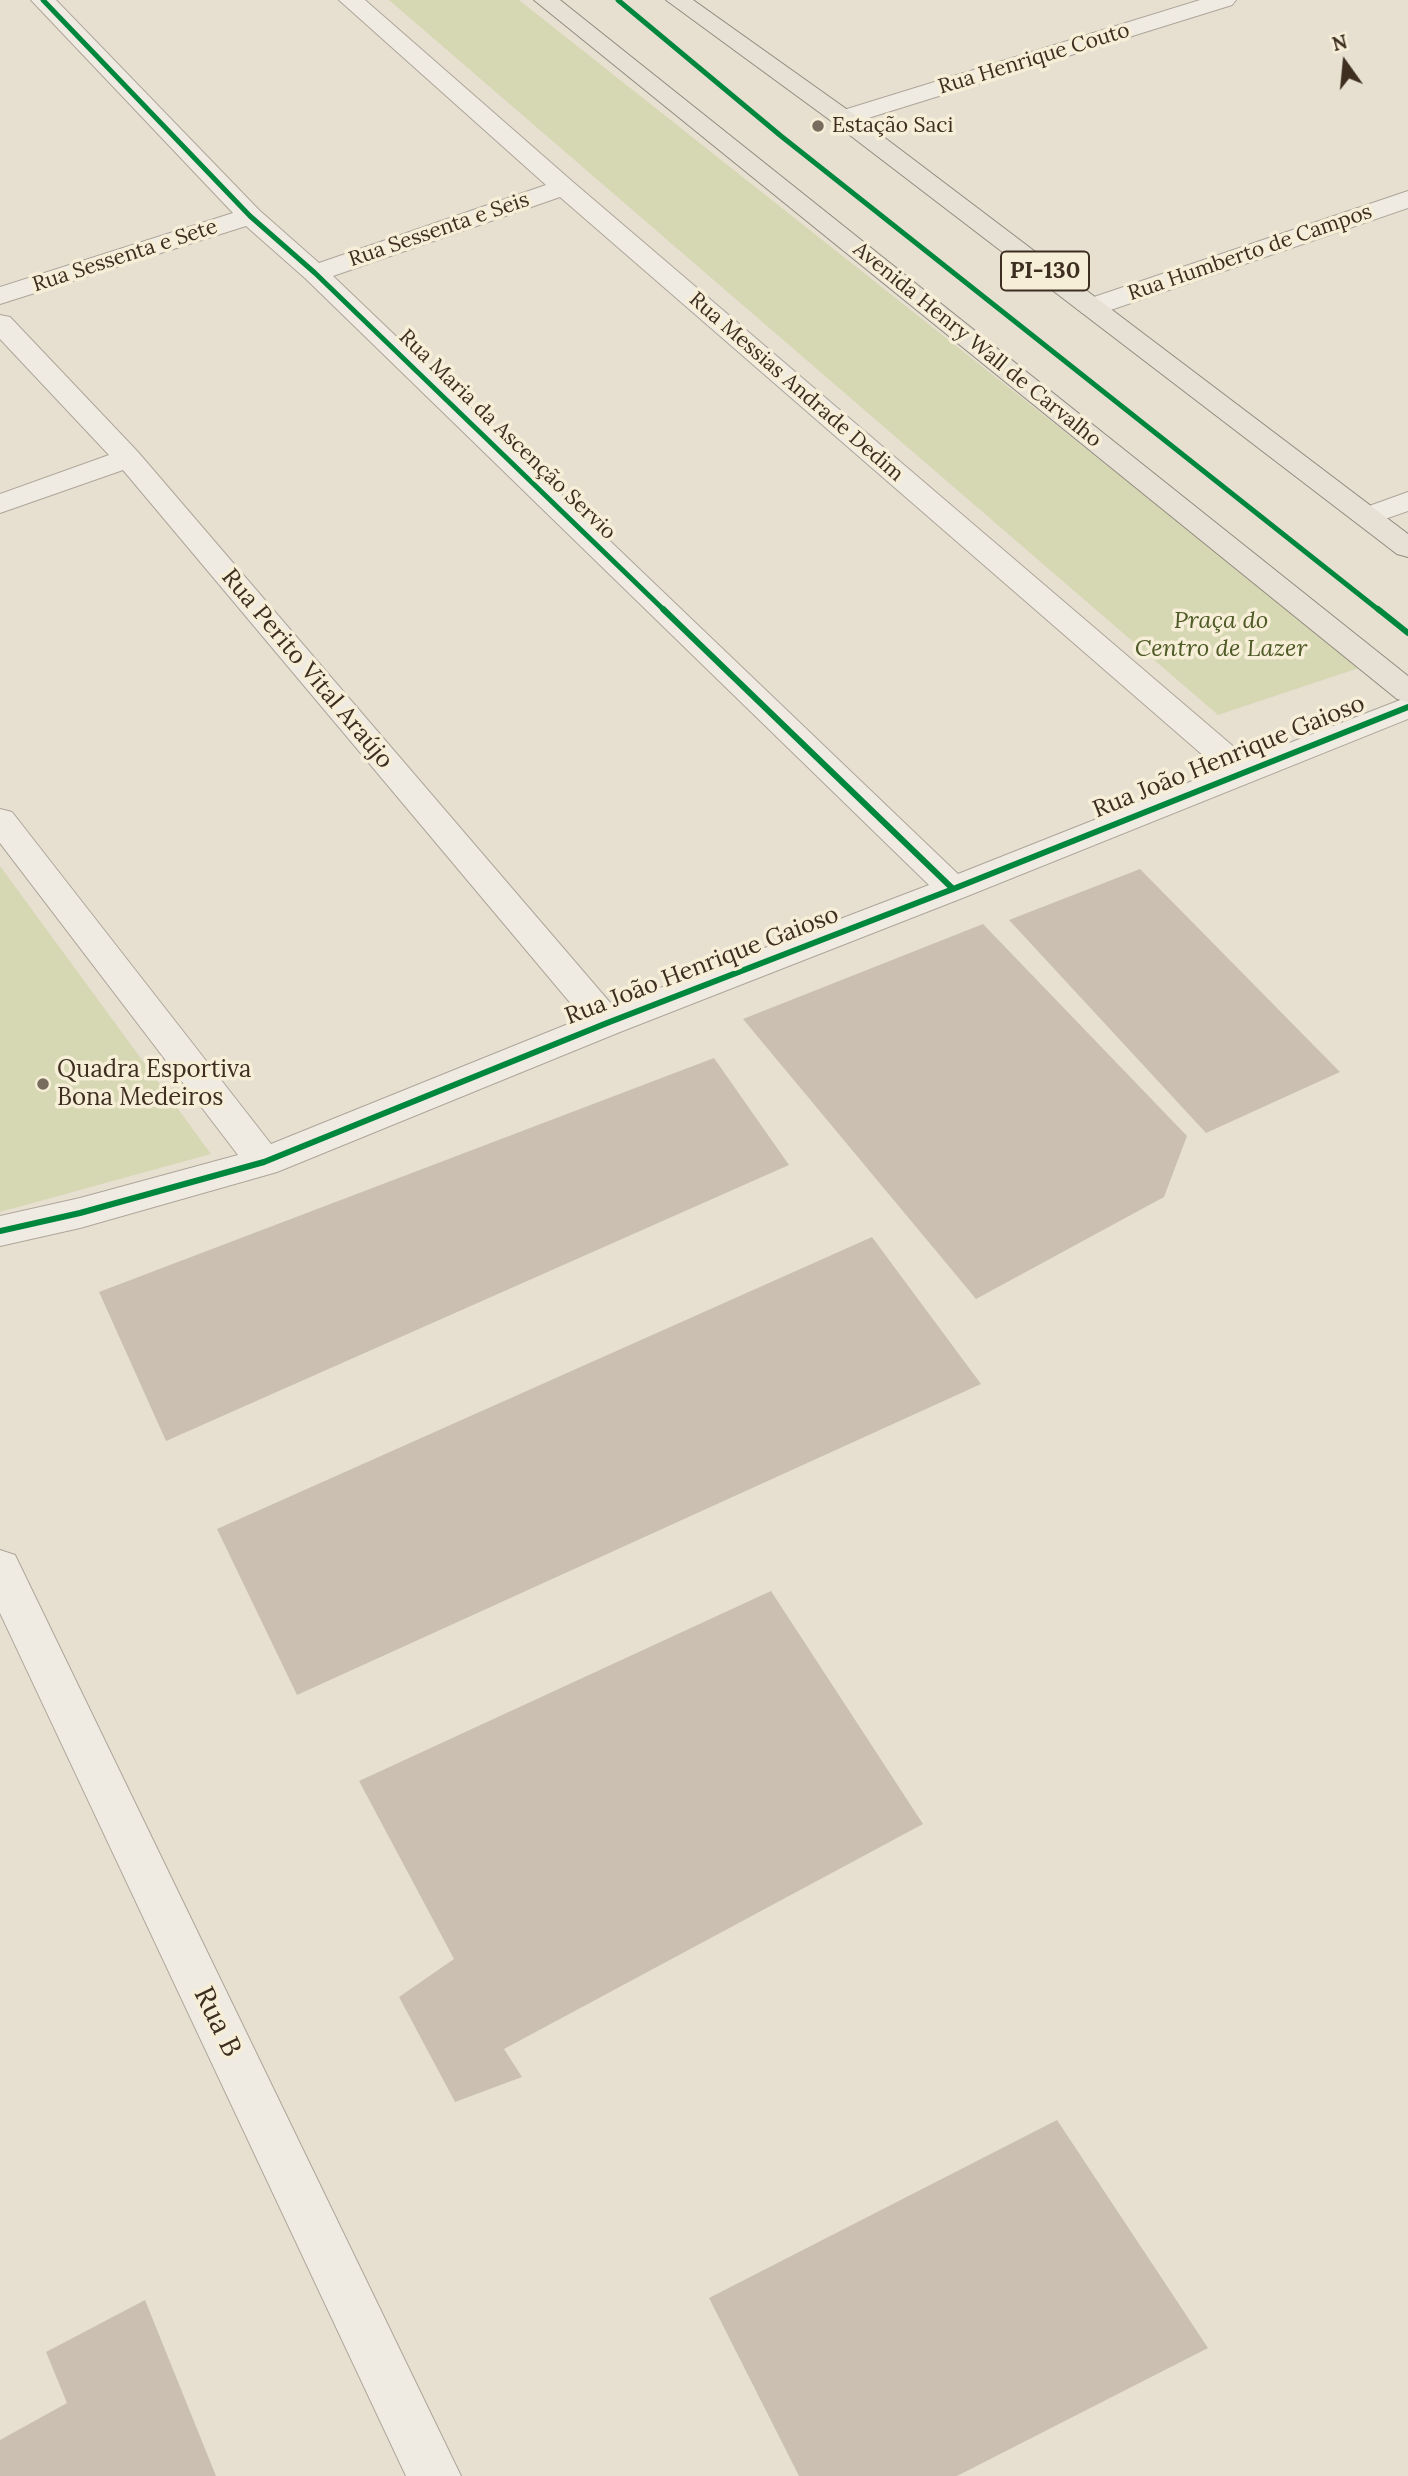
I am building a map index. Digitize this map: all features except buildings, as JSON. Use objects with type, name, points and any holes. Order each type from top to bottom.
[{"type":"main road","name":"Avenida Henry Wall de Carvalho","points":[[546,0],[1408,692]]},
{"type":"main road","name":"PI-130","points":[[678,0],[843,118],[1408,548]]},
{"type":"street","name":"Rua Maria da Ascenção Servio","points":[[43,0],[250,216],[314,273],[953,889]]},
{"type":"street","name":"Rua Messias Andrade Dedim","points":[[351,0],[1242,771]]},
{"type":"street","name":"Rua Henrique Couto","points":[[843,118],[1224,0]]},
{"type":"street","name":"Rua Sessenta e Seis","points":[[314,273],[564,187]]},
{"type":"street","name":"Rua Humberto de Campos","points":[[1092,307],[1408,199]]},
{"type":"street","name":"Rua Sessenta e Sete","points":[[0,296],[250,216]]},
{"type":"street","name":"Rua Perito Vital Araújo","points":[[0,324],[128,458],[607,1023]]},
{"type":"street","points":[[0,504],[128,458]]},
{"type":"street","points":[[1368,516],[1408,501]]},
{"type":"street","name":"Rua João Henrique Gaioso","points":[[0,1231],[80,1213],[264,1161],[1408,707]]},
{"type":"street","points":[[0,820],[264,1161]]},
{"type":"street","name":"Rua B","points":[[0,1568],[434,2476]]},
{"type":"green space","name":"Praça do Centro de Lazer","points":[[389,0],[519,0],[1362,667],[1218,715]]},
{"type":"green space","points":[[0,866],[211,1154],[0,1212]]},
{"type":"cycle path","points":[[43,0],[250,216],[315,273],[953,889]]},
{"type":"cycle path","points":[[618,0],[781,136],[1408,633]]},
{"type":"cycle path","points":[[0,1231],[80,1213],[264,1162],[607,1023],[953,889],[1408,707]]},
{"type":"place","name":"Estação Saci","points":[[818,126]]},
{"type":"place","name":"Quadra Esportiva Bona Medeiros","points":[[43,1084]]}]
